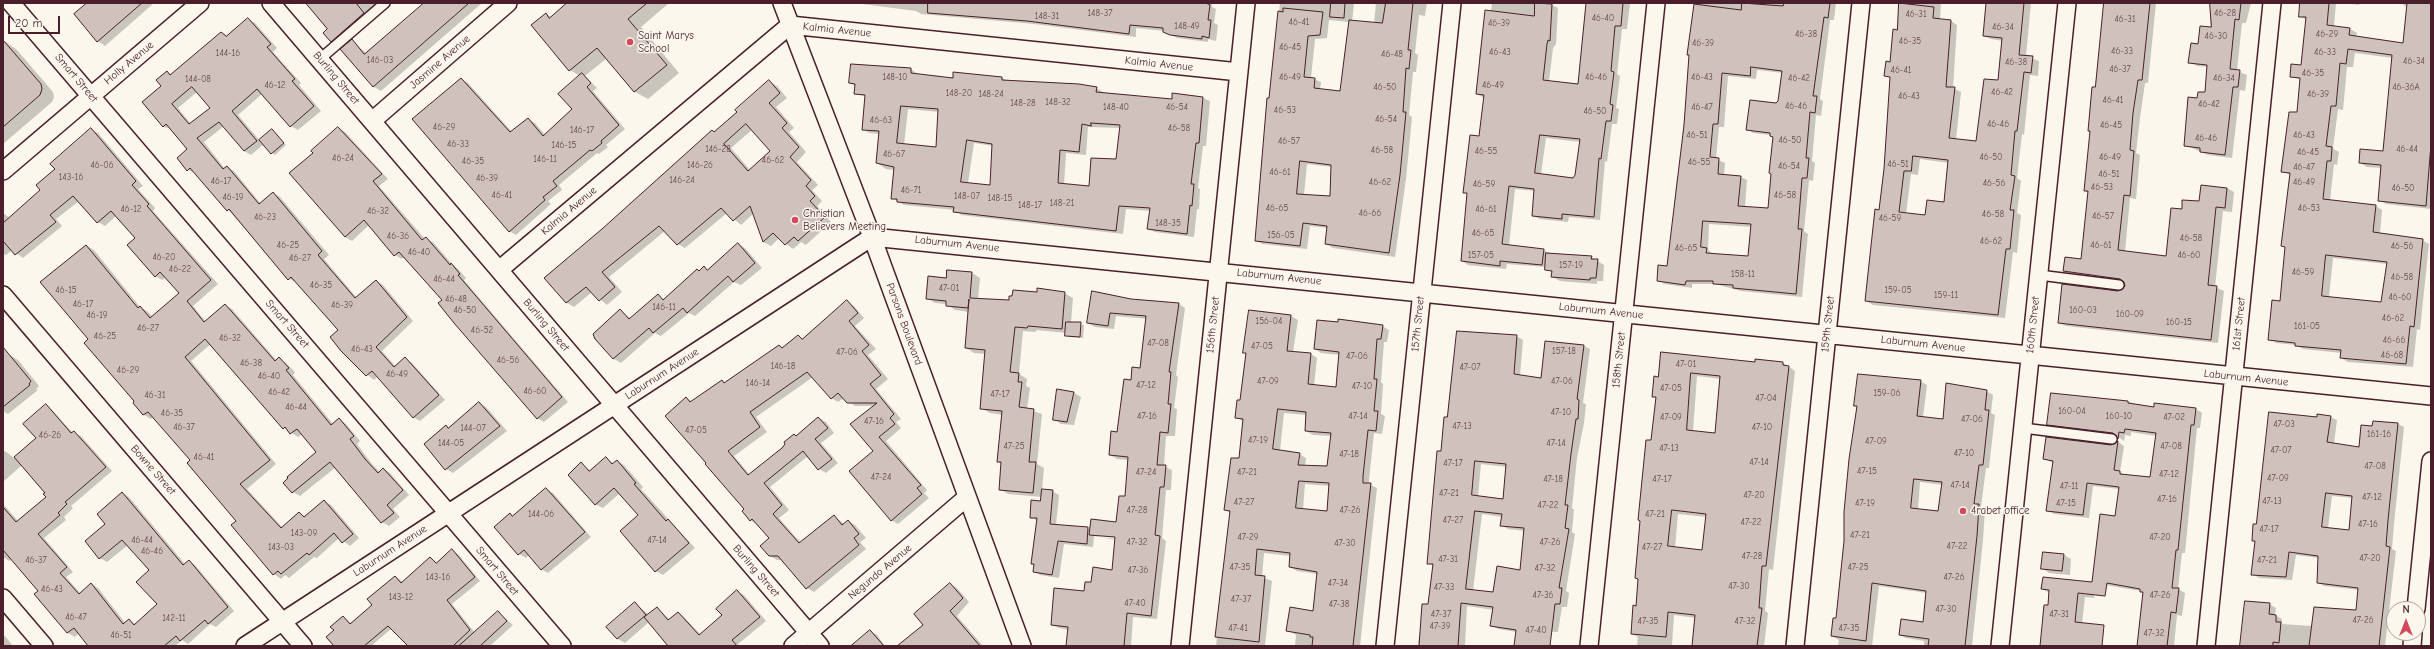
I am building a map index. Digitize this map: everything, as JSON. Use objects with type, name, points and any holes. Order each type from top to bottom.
[{"type":"street","name":"Smart Street","points":[[12,3],[562,646]]},
{"type":"street","name":"Holly Avenue","points":[[3,171],[200,3]]},
{"type":"street","name":"Burling Street","points":[[272,3],[820,646]]},
{"type":"street","name":"Jasmine Avenue","points":[[372,121],[508,3]]},
{"type":"street","name":"Parsons Boulevard","points":[[782,3],[872,236],[966,498],[1022,646]]},
{"type":"street","name":"156th Street","points":[[1180,646],[1246,3]]},
{"type":"street","name":"157th Street","points":[[1385,646],[1452,3]]},
{"type":"street","name":"158th Street","points":[[1589,646],[1656,3]]},
{"type":"street","name":"159th Street","points":[[1795,646],[1861,3]]},
{"type":"street","name":"160th Street","points":[[2000,646],[2067,3]]},
{"type":"street","name":"161st Street","points":[[2206,646],[2272,3]]},
{"type":"street","name":"Kalmia Avenue","points":[[499,270],[790,25],[1239,72]]},
{"type":"street","name":"Laburnum Avenue","points":[[245,646],[872,236],[2233,377],[2431,396]]},
{"type":"street","name":"Bowne Street","points":[[3,295],[303,646]]},
{"type":"street","points":[[2417,601],[2431,461]]},
{"type":"street","name":"Negundo Avenue","points":[[793,646],[966,498]]},
{"type":"street","points":[[3,598],[44,646]]},
{"type":"lane","points":[[320,59],[385,3]]},
{"type":"lane","points":[[2039,275],[2119,285]]},
{"type":"lane","points":[[2023,428],[2112,439]]},
{"type":"building","points":[[87,3],[142,3],[97,42],[74,14]]},
{"type":"building","points":[[306,3],[356,3],[364,13],[331,42],[323,33],[327,29]]},
{"type":"building","points":[[424,3],[469,3],[373,87],[340,49],[352,39],[364,54]]},
{"type":"building","points":[[567,3],[647,3],[628,19],[667,65],[634,92],[597,48],[569,71],[531,25],[546,13],[549,18]]},
{"type":"building","points":[[928,3],[1206,3],[1210,5],[1208,20],[1211,20],[1209,38],[1202,36],[1202,39],[1170,35],[1163,32],[1163,28],[1130,25],[1129,34],[1027,21],[928,13]]},
{"type":"building","points":[[1331,3],[1345,3],[1344,18],[1330,17]]},
{"type":"building","points":[[1386,3],[1413,3],[1408,50],[1411,50],[1409,69],[1406,68],[1403,112],[1406,112],[1400,175],[1389,253],[1325,244],[1327,226],[1303,223],[1300,246],[1255,241],[1267,98],[1269,98],[1278,11],[1283,12],[1283,8],[1323,12],[1320,35],[1308,36],[1304,77],[1315,78],[1314,88],[1340,91],[1349,20],[1382,23]],"holes":[[[1300,161],[1331,165],[1330,196],[1297,194]]]},
{"type":"building","points":[[1535,3],[1552,4],[1550,41],[1548,40],[1547,44],[1543,80],[1578,84],[1586,3],[1623,3],[1621,26],[1615,26],[1611,71],[1614,72],[1610,104],[1613,105],[1611,121],[1606,121],[1601,159],[1599,158],[1594,217],[1562,214],[1562,219],[1532,216],[1534,189],[1509,186],[1502,244],[1544,249],[1542,265],[1500,261],[1500,266],[1461,261],[1467,193],[1463,193],[1470,135],[1479,136],[1484,95],[1476,94],[1485,10],[1534,16]],"holes":[[[1540,135],[1580,139],[1575,175],[1573,178],[1535,173]]]},
{"type":"building","points":[[1742,3],[1783,6],[1784,3],[1830,3],[1828,18],[1824,17],[1813,96],[1817,96],[1815,113],[1810,112],[1806,158],[1809,158],[1807,178],[1802,178],[1798,229],[1802,229],[1796,294],[1733,288],[1733,285],[1713,284],[1713,281],[1686,281],[1685,285],[1657,281],[1658,265],[1667,266],[1684,125],[1689,55],[1687,55],[1694,4],[1741,10]],"holes":[[[1751,67],[1782,71],[1778,101],[1776,103],[1750,100],[1746,130],[1770,133],[1770,136],[1773,137],[1769,173],[1771,174],[1768,208],[1738,206],[1741,176],[1718,174],[1719,158],[1710,157],[1713,124],[1718,124],[1722,73],[1750,76]],[[1703,221],[1751,224],[1748,256],[1706,253],[1707,248],[1701,247]]]},
{"type":"building","points":[[1899,3],[1934,7],[1933,18],[1951,20],[1946,87],[1955,87],[1949,138],[1976,141],[1984,79],[1998,80],[2002,38],[1983,36],[1986,3],[2024,3],[2019,55],[2033,56],[2031,73],[2024,72],[2017,131],[2015,131],[2011,175],[2015,176],[2010,210],[2014,210],[2010,249],[2006,249],[1998,315],[1865,301],[1875,209],[1879,210],[1884,169],[1890,77],[1884,76],[1886,61],[1890,62],[1893,29],[1897,30]],"holes":[[[1913,156],[1948,160],[1944,202],[1927,200],[1925,215],[1899,212],[1904,171],[1911,171]]]},
{"type":"building","points":[[2104,3],[2150,3],[2142,80],[2138,80],[2133,113],[2130,150],[2134,151],[2130,196],[2124,195],[2118,250],[2166,256],[2171,208],[2182,209],[2182,200],[2199,201],[2201,185],[2227,188],[2225,208],[2216,207],[2208,285],[2217,286],[2211,340],[2058,323],[2062,284],[2118,291],[2125,286],[2124,282],[2120,279],[2063,271],[2065,257],[2081,259],[2088,191],[2084,191],[2090,131],[2088,131],[2092,87],[2095,87]]},
{"type":"building","points":[[2210,3],[2241,3],[2239,20],[2235,19],[2230,69],[2240,70],[2238,87],[2233,87],[2225,155],[2200,152],[2200,148],[2184,146],[2188,97],[2197,98],[2198,92],[2205,92],[2207,65],[2188,63],[2191,43],[2198,44],[2200,26],[2211,27]]},
{"type":"building","points":[[2300,3],[2329,3],[2327,25],[2350,28],[2349,35],[2403,43],[2407,3],[2431,3],[2431,144],[2426,206],[2378,201],[2381,165],[2359,163],[2360,149],[2383,151],[2392,55],[2348,49],[2346,64],[2340,63],[2336,106],[2331,106],[2326,146],[2332,147],[2331,161],[2327,161],[2323,199],[2376,205],[2373,232],[2423,239],[2414,327],[2410,326],[2406,364],[2340,358],[2341,350],[2295,346],[2295,343],[2268,340],[2272,300],[2280,301],[2285,247],[2281,246],[2290,173],[2281,172],[2289,112],[2297,112],[2300,78],[2290,77],[2291,64],[2301,65],[2306,17],[2299,17]],"holes":[[[2326,255],[2387,262],[2381,302],[2322,296]]]},
{"type":"building","points":[[248,18],[271,44],[267,47],[295,79],[292,81],[314,106],[290,127],[257,89],[232,111],[257,141],[244,151],[219,122],[197,138],[223,169],[227,166],[259,204],[273,192],[322,251],[318,255],[355,298],[376,280],[407,317],[376,347],[394,367],[405,357],[439,395],[413,418],[372,371],[366,376],[341,351],[330,337],[338,330],[291,277],[288,280],[229,209],[227,211],[190,168],[187,171],[177,158],[187,149],[166,124],[163,127],[142,102],[161,86],[156,80],[167,71],[170,75],[221,32],[226,36]],"holes":[[[192,87],[210,108],[189,124],[172,104]]]},
{"type":"building","points":[[3,40],[41,84],[42,89],[40,95],[3,127]]},
{"type":"building","points":[[851,64],[911,68],[911,73],[953,78],[953,72],[1002,77],[1002,80],[1079,84],[1097,87],[1096,92],[1172,99],[1172,93],[1203,97],[1199,143],[1196,143],[1191,184],[1194,184],[1187,234],[1147,229],[1150,208],[1119,206],[1116,231],[953,212],[954,207],[897,202],[897,199],[891,199],[894,167],[876,163],[879,131],[862,130],[865,95],[854,94],[855,84],[849,83]],"holes":[[[901,106],[938,109],[936,147],[897,143]],[[1091,123],[1120,125],[1116,159],[1091,158],[1089,186],[1058,183],[1060,150],[1079,152],[1082,124],[1091,126]],[[967,140],[992,144],[990,185],[961,182]]]},
{"type":"building","points":[[582,73],[591,83],[587,87],[619,125],[601,141],[602,143],[592,151],[590,150],[553,181],[557,186],[543,197],[545,200],[509,232],[412,119],[461,78],[510,132],[528,118],[543,136],[572,109],[558,94]]},
{"type":"building","points":[[769,80],[780,93],[769,103],[787,123],[782,128],[799,147],[790,157],[811,180],[806,186],[815,196],[810,201],[825,217],[798,241],[794,237],[785,245],[773,233],[763,242],[750,206],[733,221],[721,208],[677,245],[659,226],[602,272],[615,287],[599,301],[586,287],[566,303],[544,278],[602,229],[712,130],[714,132],[737,112],[735,110]],"holes":[[[746,124],[770,151],[748,171],[724,144]]]},
{"type":"building","points":[[338,127],[382,174],[373,181],[422,240],[426,237],[450,265],[451,263],[460,274],[458,275],[562,397],[537,419],[454,323],[438,303],[442,300],[399,252],[394,256],[364,220],[345,237],[289,173],[313,153],[311,151]]},
{"type":"building","points":[[91,128],[136,181],[132,185],[149,204],[147,206],[211,280],[187,301],[204,322],[225,304],[275,361],[279,357],[289,368],[286,370],[331,425],[339,418],[354,436],[350,439],[365,459],[378,473],[383,468],[403,490],[387,505],[394,513],[381,523],[330,462],[292,493],[283,483],[288,478],[287,477],[316,452],[297,429],[290,434],[285,427],[283,429],[205,339],[185,357],[270,460],[240,484],[281,528],[299,512],[304,517],[324,500],[353,534],[342,543],[334,533],[309,555],[307,553],[281,574],[278,571],[273,575],[231,525],[236,521],[187,463],[190,460],[148,412],[143,415],[133,403],[134,401],[84,343],[88,339],[40,282],[86,245],[138,308],[140,306],[150,318],[179,293],[160,272],[155,277],[127,245],[135,238],[111,211],[97,223],[73,196],[50,215],[56,222],[15,255],[3,241],[3,223],[40,190],[36,185],[55,169],[50,164]]},
{"type":"building","points":[[272,129],[284,143],[271,154],[259,140]]},
{"type":"building","points":[[738,243],[755,263],[733,282],[728,276],[687,313],[683,308],[653,333],[649,328],[613,359],[595,339],[593,334],[620,309],[629,319],[658,294],[663,300],[697,269],[699,271],[704,266],[707,270]]},
{"type":"building","points":[[1546,253],[1592,256],[1591,259],[1598,259],[1596,278],[1590,278],[1590,280],[1551,277],[1552,271],[1545,270]]},
{"type":"building","points":[[947,270],[972,272],[970,298],[1009,300],[1009,296],[1012,296],[1013,290],[1037,292],[1037,288],[1065,292],[1062,329],[1028,326],[1027,328],[1015,327],[1010,372],[1019,373],[1018,382],[1022,382],[1019,407],[1034,409],[1029,462],[1036,462],[1033,493],[999,490],[1001,462],[997,462],[1002,411],[980,409],[985,350],[965,348],[969,299],[968,308],[946,306],[946,301],[926,299],[928,276],[946,278]]},
{"type":"building","points":[[1092,291],[1131,299],[1179,303],[1169,372],[1171,372],[1168,404],[1171,404],[1168,433],[1160,432],[1157,465],[1166,465],[1164,487],[1160,487],[1155,535],[1160,536],[1151,616],[1127,613],[1124,646],[1066,646],[1068,627],[1051,625],[1054,588],[1084,591],[1085,582],[1091,582],[1093,567],[1112,570],[1115,537],[1089,535],[1091,519],[1116,522],[1119,496],[1125,496],[1128,457],[1109,455],[1111,431],[1117,432],[1124,379],[1131,380],[1132,367],[1140,368],[1146,316],[1110,313],[1108,326],[1087,323]]},
{"type":"building","points":[[847,300],[858,313],[849,321],[869,345],[862,351],[881,375],[870,384],[894,414],[890,418],[895,424],[879,437],[921,485],[917,488],[922,494],[891,521],[849,471],[873,451],[850,424],[877,403],[847,403],[838,393],[831,399],[807,372],[750,412],[760,427],[728,451],[748,475],[782,448],[785,444],[784,442],[794,434],[796,436],[818,417],[828,428],[815,439],[832,459],[818,470],[803,451],[764,483],[782,505],[773,514],[799,543],[834,515],[842,525],[848,520],[859,534],[854,538],[859,545],[806,589],[778,556],[769,556],[760,546],[769,538],[752,519],[750,521],[742,511],[744,509],[665,416],[686,397],[690,402],[722,380],[724,383],[779,345],[782,348],[798,335],[802,339]]},
{"type":"building","points":[[1249,310],[1291,315],[1287,351],[1311,353],[1308,384],[1336,387],[1339,352],[1314,349],[1317,320],[1338,322],[1338,319],[1383,325],[1381,339],[1377,339],[1374,379],[1377,379],[1374,411],[1378,411],[1376,431],[1368,430],[1363,476],[1363,483],[1371,483],[1353,646],[1312,646],[1313,637],[1310,637],[1310,635],[1286,631],[1290,607],[1313,611],[1317,572],[1289,567],[1290,553],[1257,549],[1255,575],[1265,576],[1259,642],[1215,637],[1230,511],[1224,510],[1231,458],[1239,458],[1243,419],[1235,418],[1237,400],[1240,400],[1246,353],[1243,353]],"holes":[[[1278,409],[1306,412],[1305,431],[1331,433],[1327,466],[1298,465],[1300,453],[1273,449]],[[1299,481],[1329,483],[1327,511],[1296,508]]]},
{"type":"building","points":[[1066,322],[1081,322],[1080,337],[1065,336]]},
{"type":"building","points":[[1457,331],[1517,335],[1514,374],[1541,378],[1545,341],[1584,345],[1577,399],[1579,400],[1578,419],[1576,419],[1565,505],[1568,505],[1565,528],[1569,529],[1559,588],[1562,588],[1560,604],[1555,604],[1550,646],[1514,646],[1516,630],[1490,626],[1493,607],[1461,603],[1458,646],[1419,646],[1422,604],[1428,604],[1433,564],[1427,564],[1437,451],[1441,451],[1444,417],[1447,417]],"holes":[[[1475,461],[1506,464],[1503,499],[1472,495]],[[1475,511],[1502,514],[1500,526],[1524,528],[1520,570],[1497,566],[1493,592],[1466,589]]]},
{"type":"building","points":[[3,347],[31,381],[29,384],[30,385],[3,407]]},
{"type":"building","points":[[1661,352],[1755,362],[1755,359],[1783,362],[1783,365],[1789,366],[1766,566],[1762,566],[1759,608],[1762,608],[1757,646],[1692,646],[1695,615],[1668,612],[1666,637],[1631,634],[1633,605],[1636,606],[1638,579],[1635,578],[1640,521],[1638,520],[1646,440],[1651,440],[1656,397],[1652,397],[1654,376],[1658,377]],"holes":[[[1691,373],[1720,376],[1715,433],[1687,430]],[[1672,510],[1706,514],[1702,550],[1668,546]]]},
{"type":"building","points":[[1858,374],[1921,380],[1917,416],[1943,419],[1946,383],[1987,390],[1985,410],[1989,410],[1983,465],[1979,465],[1974,504],[1979,504],[1977,536],[1965,646],[1928,646],[1929,639],[1899,635],[1901,619],[1923,622],[1926,591],[1872,583],[1866,641],[1831,636],[1833,618],[1836,618],[1844,541],[1844,512],[1849,459],[1857,406],[1854,406]],"holes":[[[1914,479],[1942,482],[1938,511],[1911,508]]]},
{"type":"building","points":[[1057,389],[1074,392],[1067,422],[1053,420]]},
{"type":"building","points":[[2051,393],[2128,401],[2128,403],[2154,407],[2154,403],[2196,408],[2194,425],[2191,425],[2178,550],[2176,550],[2172,588],[2179,588],[2176,613],[2171,612],[2167,646],[2137,646],[2143,592],[2140,592],[2140,589],[2107,583],[2105,596],[2078,593],[2075,622],[2104,625],[2102,646],[2040,646],[2044,605],[2048,605],[2049,590],[2041,589],[2043,577],[2092,582],[2100,514],[2115,516],[2119,487],[2087,483],[2083,515],[2046,511],[2053,461],[2043,459],[2046,437],[2111,445],[2118,441],[2114,470],[2120,471],[2120,474],[2150,477],[2156,433],[2125,429],[2124,433],[2119,432],[2118,439],[2113,433],[2047,425]]},
{"type":"building","points":[[479,402],[500,426],[445,470],[424,444],[446,425],[448,428]]},
{"type":"building","points":[[46,404],[71,433],[74,431],[106,467],[65,502],[67,504],[58,513],[60,515],[38,534],[67,567],[60,573],[79,594],[91,583],[123,624],[129,619],[134,625],[157,604],[136,582],[149,570],[122,540],[99,559],[85,541],[105,524],[97,514],[122,492],[183,565],[189,560],[228,607],[208,624],[205,620],[180,641],[176,636],[164,646],[88,646],[74,628],[67,633],[34,594],[38,591],[3,550],[3,507],[16,522],[46,497],[43,494],[45,493],[14,457],[36,438],[23,424]]},
{"type":"building","points":[[2269,412],[2317,417],[2317,414],[2331,416],[2327,442],[2359,447],[2361,425],[2372,426],[2373,421],[2398,423],[2386,546],[2390,547],[2379,646],[2309,646],[2314,607],[2356,610],[2358,588],[2317,583],[2318,556],[2289,552],[2286,577],[2251,575],[2255,541],[2252,541],[2253,524],[2256,524]],"holes":[[[2326,493],[2352,496],[2349,530],[2322,527]]]},
{"type":"building","points":[[606,457],[612,464],[617,460],[636,483],[634,484],[666,521],[668,519],[689,543],[655,572],[620,531],[638,515],[614,488],[595,505],[568,475],[581,462],[589,471]]},
{"type":"building","points":[[546,488],[585,532],[541,570],[524,550],[518,555],[494,527],[510,513],[512,516]]},
{"type":"building","points":[[1042,489],[1053,490],[1050,524],[1088,527],[1087,544],[1058,541],[1052,575],[1033,572],[1034,564],[1031,564],[1037,518],[1030,518],[1031,500],[1040,501]]},
{"type":"building","points":[[452,549],[475,577],[447,600],[470,630],[453,646],[408,646],[388,626],[364,646],[334,646],[326,637],[334,630],[330,627],[343,616],[350,624],[372,605],[367,599],[395,576],[401,583],[430,557],[436,563]]},
{"type":"building","points":[[2043,552],[2064,554],[2062,571],[2041,569]]},
{"type":"building","points":[[950,583],[963,598],[950,611],[980,646],[897,646],[923,625],[914,614]]},
{"type":"building","points":[[737,590],[760,617],[732,640],[737,646],[668,646],[644,617],[657,607],[668,620],[678,612],[699,635],[722,615],[716,609]]},
{"type":"building","points":[[2245,601],[2270,603],[2269,614],[2276,615],[2276,622],[2281,622],[2279,643],[2273,642],[2273,646],[2240,646]]},
{"type":"building","points":[[635,602],[646,615],[617,639],[606,627]]},
{"type":"building","points":[[498,611],[507,621],[480,646],[459,646]]},
{"type":"building","points":[[870,630],[884,646],[851,646]]},
{"type":"place","name":"Saint Marys School","points":[[630,42]]},
{"type":"place","name":"Christian Believers Meeting","points":[[795,220]]},
{"type":"place","name":"4rabet office","points":[[1963,511]]}]
